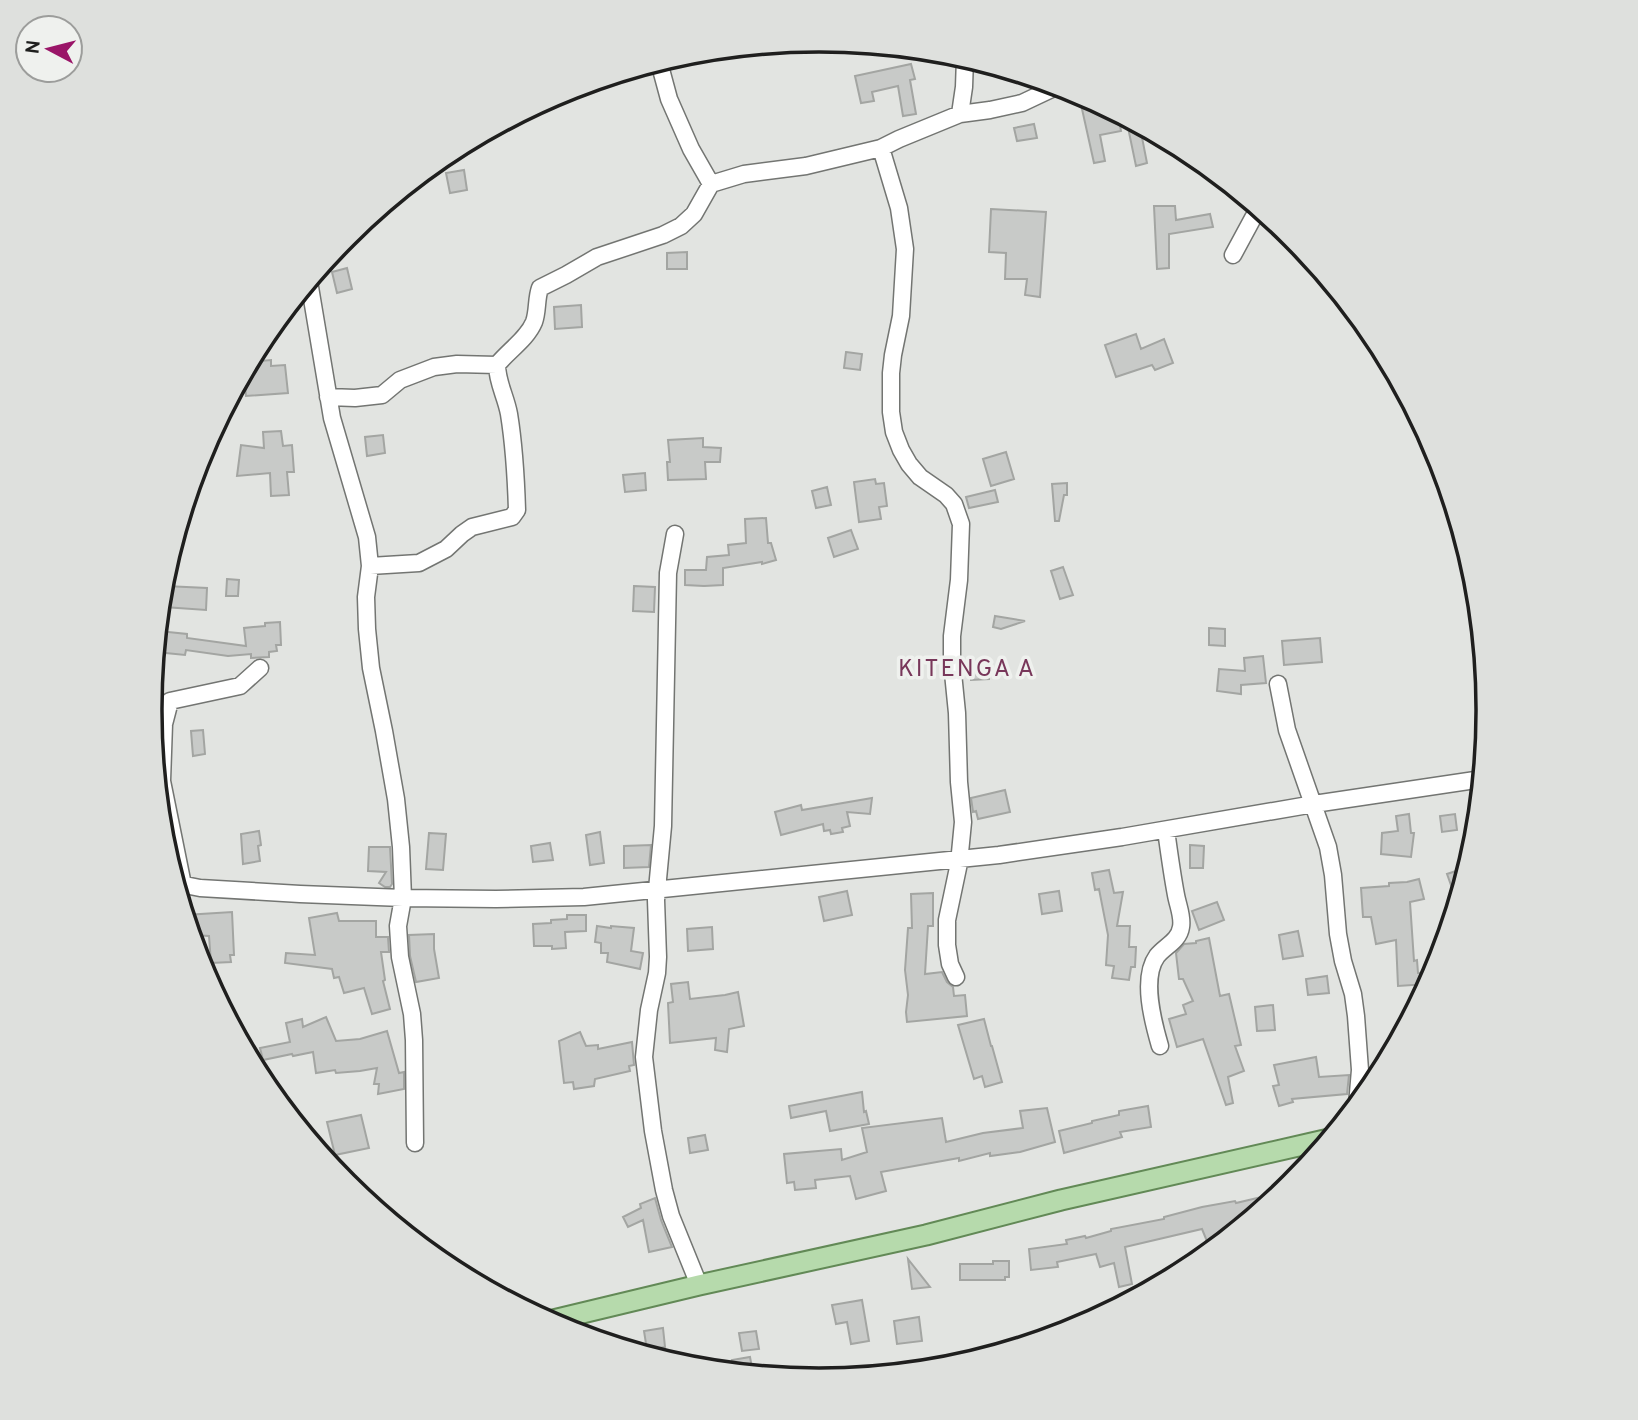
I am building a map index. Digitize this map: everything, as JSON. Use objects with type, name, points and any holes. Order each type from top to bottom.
[{"type":"main road","points":[[567,1317],[1314,1142]]},
{"type":"street","points":[[960,114],[965,69]]},
{"type":"street","points":[[662,72],[669,99],[691,149],[711,184]]},
{"type":"street","points":[[370,566],[419,563],[446,550],[472,527],[512,517],[516,510],[516,500],[511,432],[497,365],[534,322],[540,288],[597,257],[681,226],[694,214],[711,184],[744,174],[806,166],[881,148],[960,114],[1022,103],[1044,93]]},
{"type":"street","points":[[881,148],[899,208],[905,249],[901,316],[891,373],[894,432],[909,464],[920,477],[954,504],[961,524],[952,663],[958,782],[963,822],[960,859],[947,920],[947,945],[950,964],[956,977]]},
{"type":"street","points":[[1233,255],[1254,217]]},
{"type":"street","points":[[311,293],[332,418],[368,537],[370,566],[366,597],[371,668],[396,799],[401,848],[403,898],[398,926],[400,957],[412,1014],[415,1143]]},
{"type":"street","points":[[328,397],[382,395],[400,380],[434,367],[457,364],[497,365]]},
{"type":"street","points":[[675,534],[668,573],[663,826],[656,900],[658,965],[644,1057],[664,1191],[671,1216],[699,1285]]},
{"type":"street","points":[[163,753],[164,724],[170,701],[240,686],[260,668]]},
{"type":"street","points":[[1278,684],[1287,730],[1328,847],[1338,934],[1356,1016],[1359,1085]]},
{"type":"street","points":[[186,885],[403,898],[584,897],[999,855],[1472,780]]},
{"type":"street","points":[[1160,1046],[1153,1021],[1151,969],[1156,957],[1178,937],[1181,929],[1166,830]]},
{"type":"building","points":[[911,64],[915,79],[910,80],[916,114],[903,116],[898,86],[872,92],[874,101],[861,103],[855,76]]},
{"type":"building","points":[[1082,109],[1120,126],[1121,131],[1100,135],[1105,161],[1094,163]]},
{"type":"building","points":[[1034,124],[1037,138],[1017,141],[1014,128]]},
{"type":"building","points":[[1129,130],[1142,138],[1147,163],[1136,166]]},
{"type":"building","points":[[464,170],[467,190],[450,193],[446,173]]},
{"type":"building","points":[[1154,206],[1175,206],[1176,220],[1210,214],[1213,227],[1169,234],[1169,268],[1157,269]]},
{"type":"building","points":[[991,209],[1046,212],[1040,297],[1025,295],[1027,279],[1005,279],[1006,253],[989,252]]},
{"type":"building","points":[[687,252],[687,269],[667,269],[667,253]]},
{"type":"building","points":[[347,268],[352,289],[337,293],[332,272]]},
{"type":"building","points":[[581,305],[582,327],[555,329],[554,307]]},
{"type":"building","points":[[1136,334],[1141,349],[1164,339],[1173,363],[1155,370],[1152,365],[1116,377],[1105,345]]},
{"type":"building","points":[[846,352],[862,354],[860,370],[844,368]]},
{"type":"building","points":[[271,360],[271,366],[285,365],[288,393],[246,396],[245,389],[262,361]]},
{"type":"building","points":[[281,431],[283,446],[292,445],[294,472],[287,472],[289,495],[271,496],[270,473],[237,476],[241,445],[264,448],[263,432]]},
{"type":"building","points":[[383,435],[385,453],[367,456],[365,437]]},
{"type":"building","points":[[703,438],[703,447],[721,448],[720,462],[705,462],[706,479],[668,480],[668,440]]},
{"type":"building","points":[[1006,452],[1014,479],[991,486],[983,459]]},
{"type":"building","points":[[645,473],[646,490],[625,492],[623,475]]},
{"type":"building","points":[[875,479],[876,484],[884,483],[887,506],[879,507],[881,519],[859,522],[854,482]]},
{"type":"building","points":[[1067,483],[1067,495],[1064,495],[1059,521],[1055,521],[1052,484]]},
{"type":"building","points":[[827,487],[831,505],[816,508],[812,491]]},
{"type":"building","points":[[995,490],[998,502],[969,508],[966,497]]},
{"type":"building","points":[[766,518],[768,543],[771,543],[776,560],[723,568],[723,585],[685,585],[685,570],[706,570],[707,557],[729,555],[728,545],[746,543],[745,519]]},
{"type":"building","points":[[851,530],[858,549],[834,557],[828,538]]},
{"type":"building","points":[[1063,567],[1073,595],[1060,599],[1051,571]]},
{"type":"building","points":[[227,579],[239,580],[238,596],[226,596]]},
{"type":"building","points":[[173,586],[207,588],[206,610],[170,607]]},
{"type":"building","points":[[634,586],[655,587],[654,612],[633,611]]},
{"type":"building","points":[[995,616],[1025,621],[1001,629],[993,627]]},
{"type":"building","points":[[280,622],[281,645],[276,645],[277,651],[269,652],[269,657],[251,658],[251,654],[228,656],[186,650],[185,655],[164,653],[166,632],[187,634],[187,638],[246,646],[244,628],[265,626],[265,623]]},
{"type":"building","points":[[1209,628],[1225,629],[1225,646],[1209,645]]},
{"type":"building","points":[[1320,638],[1322,662],[1284,665],[1282,641]]},
{"type":"building","points":[[1263,656],[1266,683],[1241,685],[1241,694],[1217,691],[1219,669],[1245,671],[1244,658]]},
{"type":"building","points":[[989,666],[989,679],[971,680],[971,667]]},
{"type":"building","points":[[203,730],[205,754],[193,756],[191,731]]},
{"type":"building","points":[[1005,790],[1010,812],[978,819],[976,811],[973,812],[971,798]]},
{"type":"building","points":[[872,798],[870,814],[847,812],[850,826],[842,828],[843,832],[831,834],[830,830],[824,831],[823,824],[781,835],[775,812],[801,805],[802,810]]},
{"type":"building","points":[[1409,814],[1411,833],[1414,833],[1411,857],[1381,854],[1382,833],[1398,831],[1396,816]]},
{"type":"building","points":[[1455,814],[1457,830],[1442,832],[1440,816]]},
{"type":"building","points":[[259,831],[260,861],[243,864],[241,834]]},
{"type":"building","points":[[600,832],[604,863],[590,865],[586,835]]},
{"type":"building","points":[[429,833],[446,834],[443,870],[426,869]]},
{"type":"building","points":[[550,843],[553,860],[533,862],[531,846]]},
{"type":"building","points":[[651,845],[649,867],[624,868],[624,846]]},
{"type":"building","points":[[1190,845],[1204,846],[1203,868],[1190,868]]},
{"type":"building","points":[[369,847],[390,847],[390,887],[379,883],[386,872],[368,871]]},
{"type":"building","points":[[1109,870],[1114,893],[1123,892],[1117,926],[1130,926],[1129,947],[1136,947],[1135,967],[1131,967],[1129,980],[1112,978],[1114,966],[1106,965],[1108,935],[1099,889],[1095,890],[1092,873]]},
{"type":"building","points":[[1456,871],[1452,887],[1447,874]]},
{"type":"building","points":[[1419,879],[1424,899],[1410,902],[1414,961],[1417,960],[1418,973],[1421,973],[1416,985],[1398,986],[1396,940],[1376,944],[1371,917],[1363,917],[1361,888]]},
{"type":"building","points":[[847,891],[852,915],[824,921],[819,897]]},
{"type":"building","points":[[1059,891],[1062,911],[1042,914],[1039,894]]},
{"type":"building","points":[[933,893],[933,926],[928,926],[925,974],[942,972],[953,987],[954,996],[965,995],[967,1016],[907,1022],[905,970],[908,928],[912,928],[911,894]]},
{"type":"building","points":[[1217,902],[1224,920],[1199,930],[1192,911]]},
{"type":"building","points":[[232,912],[234,955],[230,955],[231,962],[212,963],[209,936],[202,936],[194,914]]},
{"type":"building","points":[[337,913],[339,921],[376,921],[376,937],[388,937],[389,952],[381,952],[383,981],[390,1009],[372,1014],[364,988],[344,993],[339,977],[334,978],[332,969],[285,963],[286,953],[315,955],[309,918]]},
{"type":"building","points":[[567,915],[586,915],[586,931],[565,932],[566,948],[534,946],[533,924],[567,919]]},
{"type":"building","points":[[597,926],[634,928],[631,951],[643,953],[640,969],[607,962],[608,953],[601,953],[601,943],[595,942]]},
{"type":"building","points":[[712,927],[713,949],[688,951],[687,929]]},
{"type":"building","points":[[1298,931],[1303,956],[1283,959],[1279,935]]},
{"type":"building","points":[[434,934],[439,978],[416,982],[410,956],[409,935]]},
{"type":"building","points":[[1209,938],[1220,996],[1229,994],[1241,1045],[1235,1046],[1244,1071],[1228,1077],[1233,1103],[1226,1105],[1203,1039],[1177,1047],[1169,1019],[1186,1014],[1183,1005],[1193,1001],[1183,979],[1179,979],[1176,953],[1184,944]]},
{"type":"building","points":[[1327,976],[1329,993],[1308,995],[1306,979]]},
{"type":"building","points":[[688,982],[690,999],[738,992],[744,1026],[729,1029],[727,1052],[715,1050],[716,1038],[670,1043],[668,1003],[673,1002],[671,984]]},
{"type":"building","points":[[1273,1005],[1275,1030],[1257,1031],[1255,1007]]},
{"type":"building","points":[[326,1017],[336,1041],[360,1039],[387,1031],[399,1073],[404,1072],[404,1089],[378,1094],[379,1084],[374,1084],[377,1068],[316,1073],[313,1052],[263,1060],[260,1048],[290,1042],[286,1023],[302,1019],[303,1027]]},
{"type":"building","points":[[984,1019],[1002,1082],[985,1087],[982,1076],[974,1079],[958,1025]]},
{"type":"building","points":[[580,1032],[586,1046],[598,1045],[598,1049],[632,1042],[634,1065],[629,1066],[630,1071],[595,1079],[594,1086],[574,1089],[573,1082],[564,1083],[559,1041]]},
{"type":"building","points":[[1316,1057],[1319,1077],[1349,1075],[1347,1094],[1292,1099],[1293,1102],[1279,1106],[1273,1086],[1279,1085],[1274,1065]]},
{"type":"building","points":[[862,1092],[864,1112],[866,1111],[869,1124],[830,1131],[826,1111],[791,1118],[789,1106]]},
{"type":"building","points":[[1148,1106],[1151,1127],[1120,1132],[1122,1137],[1064,1153],[1059,1131],[1119,1115],[1119,1111]]},
{"type":"building","points":[[1047,1108],[1055,1142],[1020,1152],[990,1156],[990,1153],[959,1161],[959,1158],[881,1172],[886,1191],[856,1199],[850,1176],[815,1180],[816,1188],[795,1190],[794,1182],[787,1183],[784,1154],[841,1149],[842,1160],[867,1152],[862,1128],[942,1118],[946,1142],[983,1133],[1023,1128],[1020,1111]]},
{"type":"building","points":[[361,1115],[369,1148],[335,1155],[327,1122]]},
{"type":"building","points":[[705,1135],[708,1150],[690,1153],[688,1138]]},
{"type":"building","points":[[1260,1197],[1207,1241],[1202,1229],[1125,1247],[1132,1284],[1119,1287],[1114,1263],[1100,1267],[1096,1254],[1057,1262],[1058,1267],[1031,1270],[1029,1249],[1067,1244],[1066,1240],[1086,1238],[1111,1229],[1164,1219],[1202,1207],[1235,1201],[1236,1203]]},
{"type":"building","points":[[655,1198],[672,1247],[649,1252],[643,1220],[628,1227],[623,1217],[641,1208],[640,1204]]},
{"type":"building","points":[[908,1259],[930,1287],[912,1289]]},
{"type":"building","points":[[993,1261],[1009,1261],[1009,1277],[1005,1277],[1005,1280],[960,1280],[960,1264],[993,1264]]},
{"type":"building","points":[[862,1300],[869,1341],[851,1344],[847,1322],[836,1324],[832,1305]]},
{"type":"building","points":[[919,1317],[922,1341],[897,1344],[894,1321]]},
{"type":"building","points":[[663,1328],[665,1347],[646,1344],[644,1331]]},
{"type":"building","points":[[756,1331],[759,1349],[742,1351],[739,1333]]},
{"type":"building","points":[[750,1357],[751,1364],[732,1362]]},
{"type":"district","name":"KITENGA A","points":[[967,670]]}]
